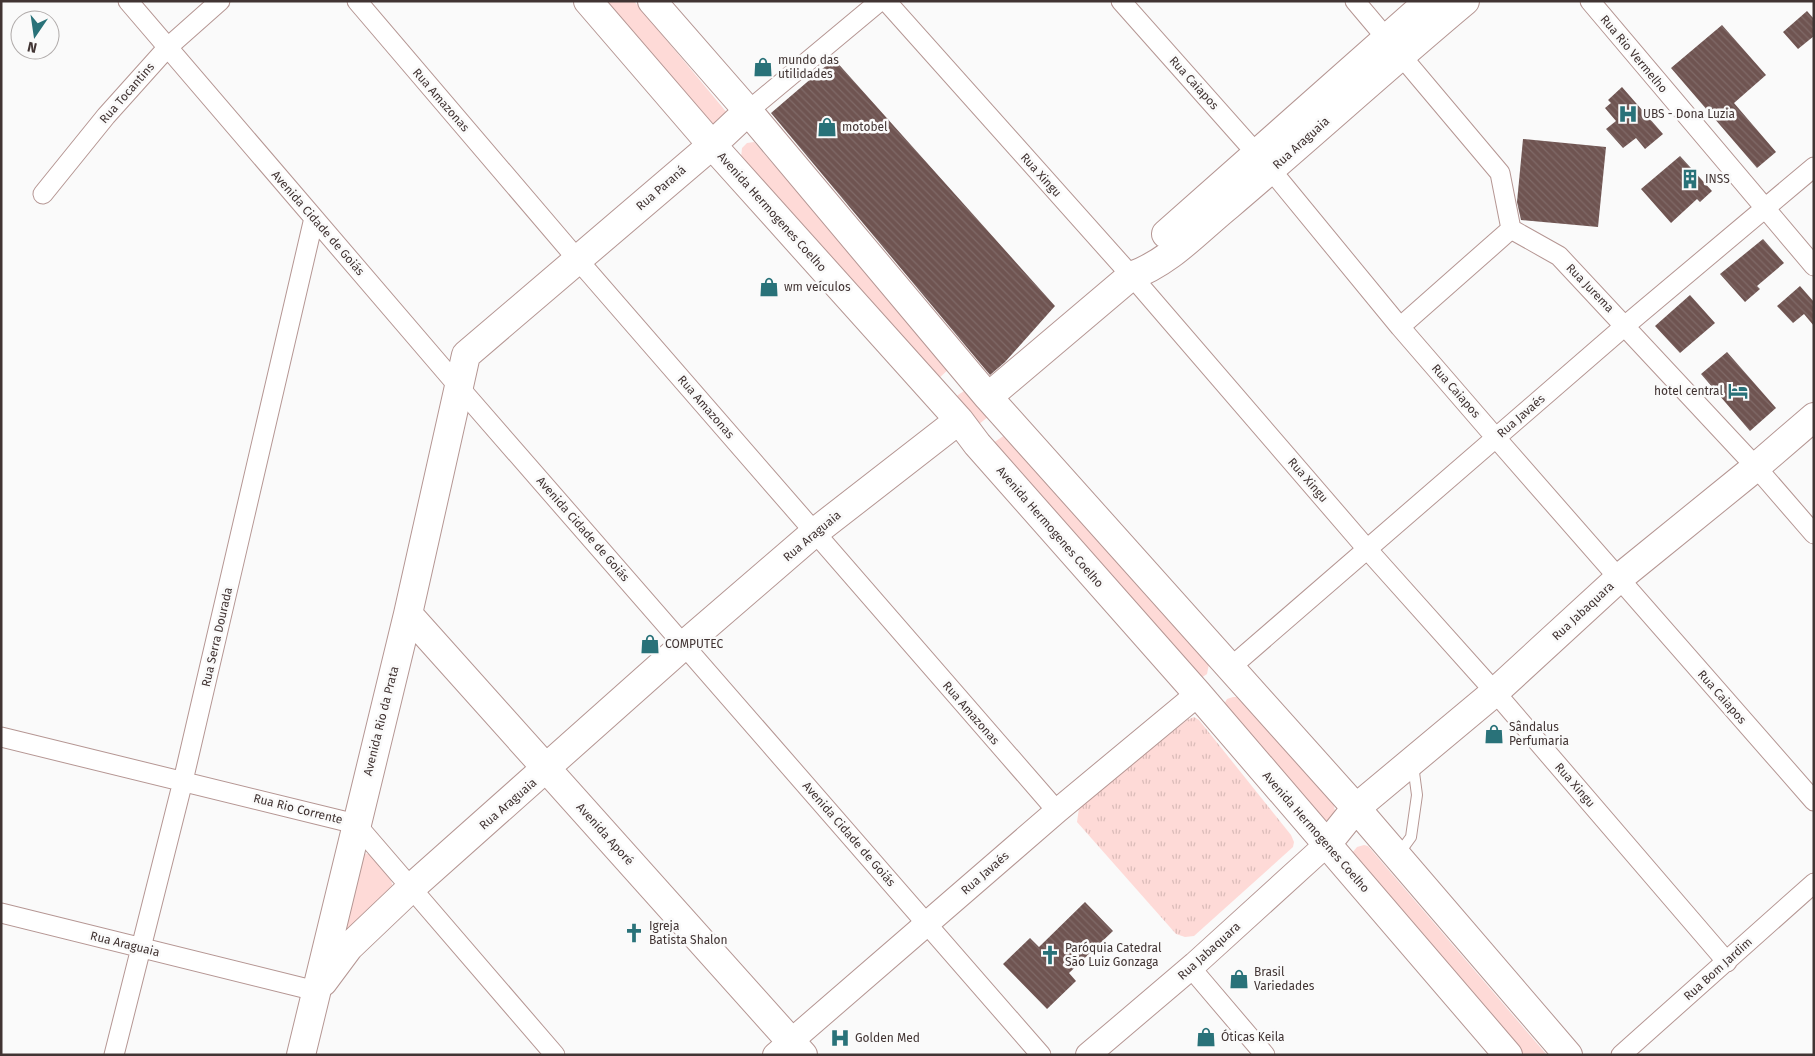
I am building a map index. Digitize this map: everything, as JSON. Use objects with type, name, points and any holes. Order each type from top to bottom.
[{"type":"main road","name":"Avenida Hermogenes Coelho","points":[[588,1],[712,144],[959,420],[976,444],[1198,694],[1508,1055]]},
{"type":"main road","points":[[652,1],[748,110],[988,397],[1356,808],[1568,1055]]},
{"type":"main road","name":"Rua Araguaia","points":[[1393,46],[1429,1]]},
{"type":"main road","name":"Rua Araguaia","points":[[988,397],[1131,276],[1141,257],[1263,161],[1393,46],[1465,1]]},
{"type":"main road","name":"Rua Paraná","points":[[458,386],[466,355],[712,144],[748,110]]},
{"type":"main road","name":"Avenida Rio da Prata","points":[[300,1055],[408,614],[458,386]]},
{"type":"main road","points":[[959,420],[954,408],[954,401],[962,392],[978,390],[988,397]]},
{"type":"main road","name":"Rua Jabaquara","points":[[1327,844],[1356,808],[1496,692],[1618,579],[1756,467],[1814,417]]},
{"type":"main road","name":"Rua Araguaia","points":[[316,991],[349,947],[411,888],[547,770],[684,645],[815,532],[959,420]]},
{"type":"main road","name":"Avenida Aporé","points":[[408,614],[547,770],[789,1050]]},
{"type":"main road","points":[[1198,694],[1231,667]]},
{"type":"street","name":"Avenida Cidade de Goiás","points":[[128,1],[458,386],[1041,1055]]},
{"type":"street","name":"Rua Tocantins","points":[[43,194],[106,116],[167,48],[220,1]]},
{"type":"street","name":"Rua Amazonas","points":[[356,1],[578,260],[1057,811]]},
{"type":"street","name":"Rua Paraná","points":[[748,110],[880,1]]},
{"type":"street","name":"Rua Xingu","points":[[886,1],[1131,276],[1367,549],[1496,692],[1726,962]]},
{"type":"street","name":"Rua Caiapos","points":[[1122,1],[1263,161],[1400,327],[1496,438],[1814,801]]},
{"type":"street","points":[[1356,1],[1500,173],[1511,229],[1400,327]]},
{"type":"street","name":"Rua Rio Vermelho","points":[[1590,1],[1814,266]]},
{"type":"street","name":"Rua Javaés","points":[[1231,667],[1626,326],[1814,167]]},
{"type":"street","name":"Rua Serra Dourada","points":[[114,1055],[183,781],[314,218]]},
{"type":"street","name":"Rua Jurema","points":[[1511,229],[1559,256],[1756,467],[1814,534]]},
{"type":"street","name":"Rua Javaés","points":[[789,1050],[926,923],[1198,694]]},
{"type":"street","name":"Rua Rio Corrente","points":[[1,737],[356,824],[555,1055]]},
{"type":"street","name":"Rua Jabaquara","points":[[1088,1055],[1191,968],[1327,844]]},
{"type":"street","name":"Rua Bom Jardim","points":[[1621,1055],[1814,883]]},
{"type":"street","name":"Rua Araguaia","points":[[1,914],[316,991]]},
{"type":"street","points":[[1191,968],[1265,1055]]},
{"type":"lane","points":[[1397,856],[1411,837],[1417,795],[1413,760]]},
{"type":"green space","points":[[607,1],[634,1],[728,114],[715,125],[712,123]]},
{"type":"green space","points":[[754,142],[951,367],[936,381],[741,158],[742,148],[747,143]]},
{"type":"green space","points":[[967,389],[989,416],[978,425],[954,401],[958,395]]},
{"type":"green space","points":[[1005,435],[1209,664],[1207,674],[1201,678],[990,445]]},
{"type":"green space","points":[[1237,697],[1334,805],[1335,812],[1329,820],[1323,820],[1223,706],[1227,699]]},
{"type":"green space","points":[[1194,717],[1199,720],[1291,835],[1294,842],[1293,847],[1194,936],[1185,937],[1176,934],[1077,822],[1079,808],[1187,720]]},
{"type":"green space","points":[[1368,846],[1547,1055],[1520,1055],[1352,853],[1357,847]]},
{"type":"green space","points":[[361,854],[369,854],[378,861],[389,877],[393,887],[349,931],[345,928]]},
{"type":"building","points":[[1807,11],[1814,19],[1814,36],[1798,49],[1783,32]]},
{"type":"building","points":[[1722,25],[1766,75],[1734,103],[1776,152],[1757,168],[1671,68]]},
{"type":"building","points":[[834,59],[1055,306],[1005,362],[990,375],[771,113]]},
{"type":"building","name":"UBS - Dona Luzia","points":[[1622,87],[1663,134],[1645,149],[1636,138],[1623,148],[1606,129],[1616,121],[1605,108],[1611,103],[1608,100]]},
{"type":"building","points":[[1523,139],[1606,147],[1598,227],[1521,220],[1517,202]]},
{"type":"building","points":[[1680,156],[1712,191],[1700,202],[1697,199],[1671,223],[1641,189]]},
{"type":"building","points":[[1763,239],[1784,263],[1757,286],[1760,289],[1745,302],[1720,274]]},
{"type":"building","points":[[1800,286],[1814,302],[1814,326],[1804,314],[1793,323],[1777,306]]},
{"type":"building","points":[[1690,295],[1715,323],[1680,353],[1655,326]]},
{"type":"building","name":"hotel central","points":[[1727,352],[1776,408],[1750,431],[1701,374]]},
{"type":"building","name":"Paróquia Catedral São Luiz Gonzaga","points":[[1085,902],[1113,931],[1069,973],[1076,981],[1047,1009],[1003,964],[1030,938],[1039,947]]},
{"type":"place","name":"mundo das utilidades","points":[[763,67]]},
{"type":"place","name":"UBS - Dona Luzia","points":[[1628,114]]},
{"type":"place","name":"motobel","points":[[827,127]]},
{"type":"place","name":"INSS","points":[[1690,179]]},
{"type":"place","name":"wm veículos","points":[[769,287]]},
{"type":"place","name":"hotel central","points":[[1738,391]]},
{"type":"place","name":"COMPUTEC","points":[[650,644]]},
{"type":"place","name":"Sândalus Perfumaria","points":[[1494,734]]},
{"type":"place","name":"Igreja Batista Shalon","points":[[634,933]]},
{"type":"place","name":"Paróquia Catedral São Luiz Gonzaga","points":[[1050,955]]},
{"type":"place","name":"Brasil Variedades","points":[[1239,979]]},
{"type":"place","name":"Óticas Keila","points":[[1206,1037]]},
{"type":"place","name":"Golden Med","points":[[840,1038]]}]
